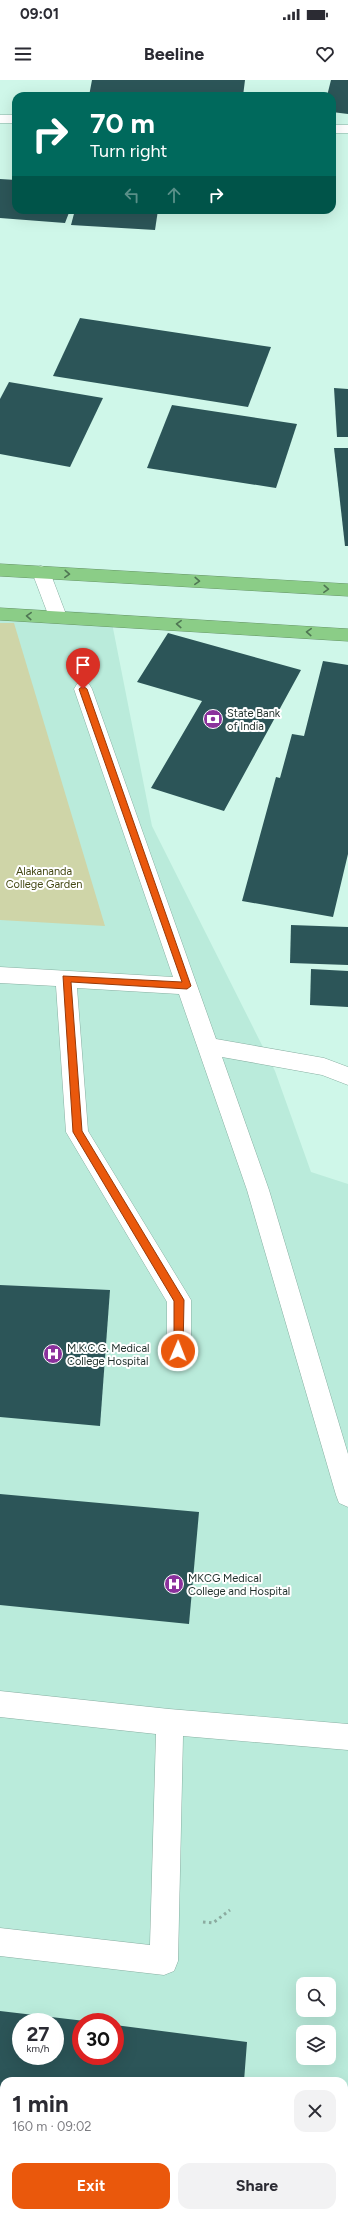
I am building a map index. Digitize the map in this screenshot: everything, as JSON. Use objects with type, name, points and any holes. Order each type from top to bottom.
[{"type":"highway","points":[[0,570],[348,590]]},
{"type":"highway","points":[[0,614],[348,635]]},
{"type":"street","points":[[0,119],[12,119]]},
{"type":"street","points":[[336,129],[348,129]]},
{"type":"street","points":[[42,572],[58,617]]},
{"type":"street","points":[[83,689],[258,1190],[348,1495]]},
{"type":"street","points":[[0,975],[187,986]]},
{"type":"street","points":[[66,979],[77,1132],[179,1300],[178,1351]]},
{"type":"street","points":[[208,1046],[324,1067],[348,1076]]},
{"type":"street","points":[[0,1704],[169,1722],[348,1737]]},
{"type":"street","points":[[0,1942],[164,1961],[170,1765],[169,1722]]},
{"type":"shaded area","name":"MKCG Medical College and Hospital","points":[[0,608],[110,613],[152,826],[275,1071],[311,1172],[348,1184],[348,2077],[0,2077]]},
{"type":"green space","name":"Alakananda College Garden","points":[[0,623],[14,623],[105,926],[0,920]]},
{"type":"building","points":[[92,80],[245,80],[244,92],[90,92]]},
{"type":"building","points":[[331,80],[348,80],[348,114],[336,112],[336,92],[328,92]]},
{"type":"building","points":[[0,179],[12,180],[12,214],[68,214],[65,223],[0,218]]},
{"type":"building","points":[[74,214],[157,214],[155,230],[71,225]]},
{"type":"building","points":[[80,318],[271,347],[248,407],[53,376]]},
{"type":"building","points":[[9,382],[103,398],[70,467],[0,454],[0,399]]},
{"type":"building","points":[[334,388],[348,389],[348,437],[337,437]]},
{"type":"building","points":[[172,405],[297,424],[276,488],[147,468]]},
{"type":"building","points":[[334,448],[348,448],[348,546],[345,546]]},
{"type":"building","points":[[168,633],[301,670],[224,811],[151,788],[202,701],[137,682]]},
{"type":"building","points":[[323,661],[348,665],[348,854],[333,917],[242,901],[276,777],[280,778],[292,734],[304,736]]},
{"type":"building","points":[[291,925],[348,927],[348,965],[290,963]]},
{"type":"building","points":[[311,969],[348,971],[348,1007],[310,1005]]},
{"type":"building","name":"M.K.C.G. Medical College Hospital","points":[[0,1285],[110,1290],[100,1426],[0,1417]]},
{"type":"building","points":[[0,1494],[199,1512],[189,1624],[0,1605]]},
{"type":"building","points":[[0,2011],[17,2013],[12,2013],[12,2065],[64,2065],[64,2019],[72,2019],[72,2065],[124,2065],[124,2026],[247,2042],[244,2077],[0,2077]]},
{"type":"place","name":"State Bank of India","points":[[213,719]]},
{"type":"place","name":"M.K.C.G. Medical College Hospital","points":[[53,1354]]},
{"type":"place","name":"MKCG Medical College and Hospital","points":[[174,1584]]},
{"type":"route","points":[[83,689],[187,986],[66,979],[77,1132],[179,1300],[178,1351]]}]
